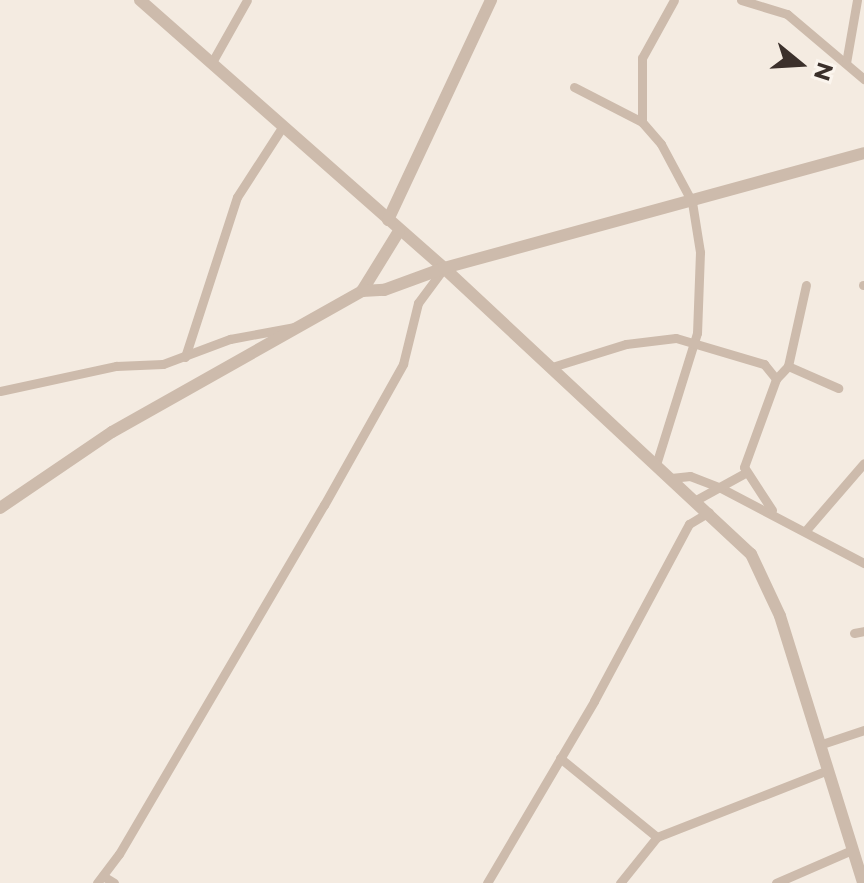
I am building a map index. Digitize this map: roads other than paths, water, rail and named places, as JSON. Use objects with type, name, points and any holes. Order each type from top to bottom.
[{"type":"street","points":[[140,0],[281,129],[444,268],[552,367],[709,512],[762,571],[822,744],[863,883]]},
{"type":"street","points":[[211,64],[247,0]]},
{"type":"street","points":[[388,220],[491,0]]},
{"type":"street","points":[[642,122],[642,58],[674,0]]},
{"type":"street","points":[[741,0],[787,14],[864,79]]},
{"type":"street","points":[[846,63],[857,0]]},
{"type":"street","points":[[574,87],[642,122],[661,144],[692,202],[700,252],[694,346],[656,465]]},
{"type":"street","points":[[185,357],[237,197],[281,129]]},
{"type":"street","points":[[0,508],[112,432],[362,291],[384,290],[444,268],[864,153]]},
{"type":"street","points":[[362,291],[399,231]]},
{"type":"street","points":[[114,883],[100,880],[324,505],[403,364],[418,303],[444,268]]},
{"type":"street","points":[[772,510],[745,473],[747,453],[776,379],[788,366],[806,285]]},
{"type":"street","points":[[0,391],[93,370],[163,364],[230,339],[295,327]]},
{"type":"street","points":[[552,367],[638,341],[676,338],[694,346],[764,364],[776,379]]},
{"type":"street","points":[[788,366],[838,388]]},
{"type":"street","points":[[807,529],[864,463]]},
{"type":"street","points":[[696,500],[745,473]]},
{"type":"street","points":[[671,478],[690,476],[772,510],[864,563]]},
{"type":"street","points":[[487,883],[689,524],[709,512]]},
{"type":"street","points":[[822,744],[864,730]]},
{"type":"street","points":[[560,758],[657,837]]},
{"type":"street","points":[[620,883],[657,837],[828,770]]},
{"type":"street","points":[[776,883],[852,850]]}]
